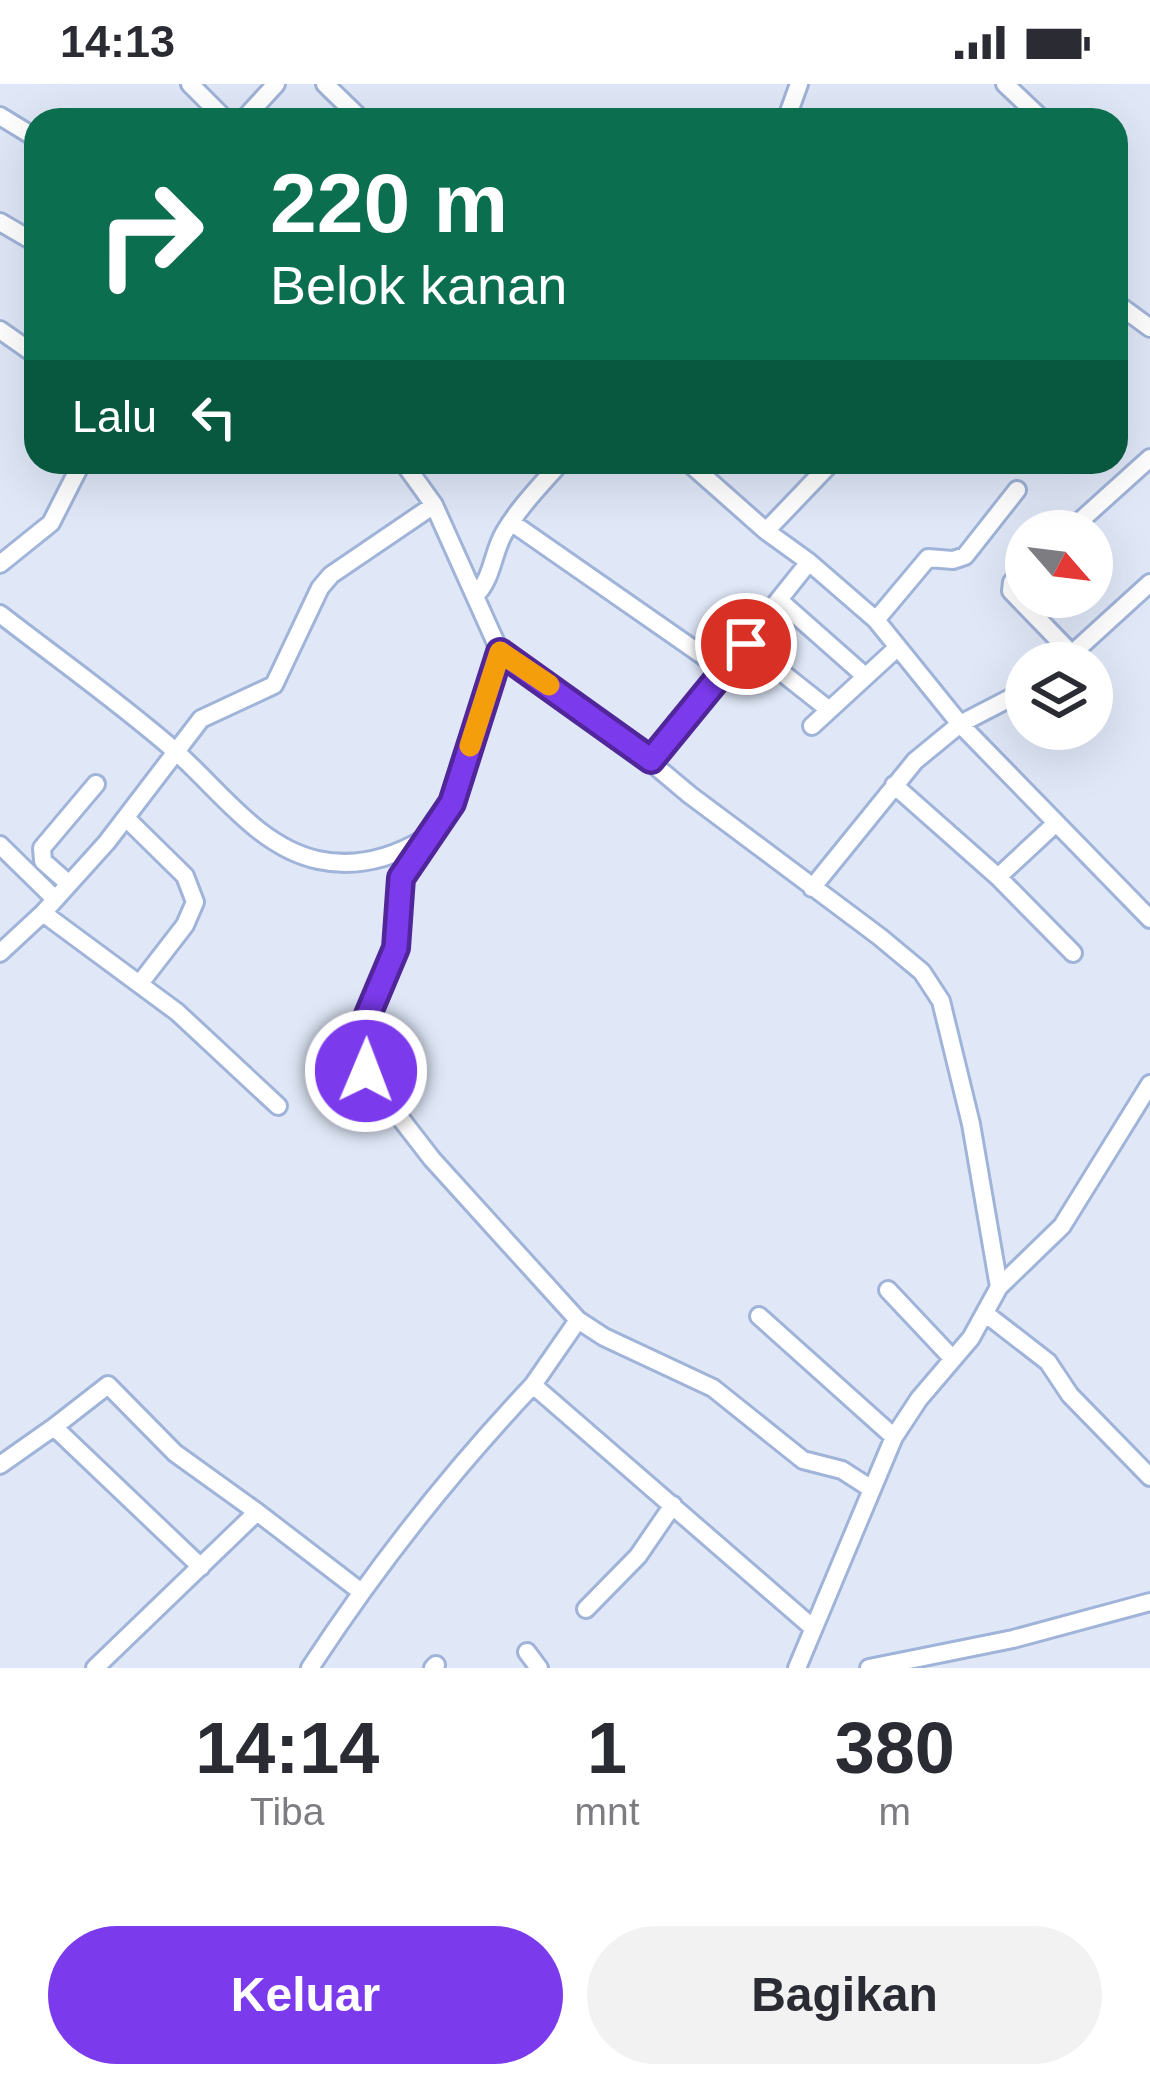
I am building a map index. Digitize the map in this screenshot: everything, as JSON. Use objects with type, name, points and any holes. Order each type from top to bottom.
[{"type":"street","points":[[190,84],[214,108]]},
{"type":"street","points":[[254,108],[276,84]]},
{"type":"street","points":[[325,84],[350,108]]},
{"type":"street","points":[[1005,84],[1030,108]]},
{"type":"street","points":[[1092,510],[1150,458]]},
{"type":"street","points":[[0,564],[51,524],[76,474]]},
{"type":"street","points":[[411,474],[434,506],[500,652],[651,760],[690,795],[913,963],[937,992],[971,1124],[999,1287]]},
{"type":"street","points":[[475,596],[489,579],[511,523],[551,474]]},
{"type":"street","points":[[702,474],[876,620],[960,724],[1150,919]]},
{"type":"street","points":[[766,531],[821,474]]},
{"type":"street","points":[[876,620],[928,558],[965,556],[1017,490]]},
{"type":"street","points":[[0,953],[49,906],[126,818],[201,718],[269,690],[326,581],[434,506]]},
{"type":"street","points":[[511,523],[725,671]]},
{"type":"street","points":[[651,760],[809,562]]},
{"type":"street","points":[[1086,642],[1150,583]]},
{"type":"street","points":[[779,600],[865,676]]},
{"type":"street","points":[[0,614],[174,750],[279,844],[318,860],[348,863],[378,859],[435,833]]},
{"type":"street","points":[[1033,618],[1053,642]]},
{"type":"street","points":[[746,644],[828,710]]},
{"type":"street","points":[[812,725],[898,647]]},
{"type":"street","points":[[500,652],[452,803],[401,878],[396,948],[365,1017],[360,1053],[377,1088],[432,1159],[578,1320],[713,1388],[803,1460],[842,1470],[870,1488]]},
{"type":"street","points":[[812,888],[915,761],[960,724],[1005,701]]},
{"type":"street","points":[[69,884],[43,861],[42,848],[95,784]]},
{"type":"street","points":[[894,785],[998,877],[1073,953]]},
{"type":"street","points":[[126,818],[185,876],[195,902],[185,925],[140,982]]},
{"type":"street","points":[[998,877],[1055,824]]},
{"type":"street","points":[[0,845],[49,906],[278,1106]]},
{"type":"street","points":[[796,1668],[894,1437],[986,1314],[999,1287],[1070,1215],[1150,1084]]},
{"type":"street","points":[[888,1290],[952,1358]]},
{"type":"street","points":[[986,1314],[1048,1362],[1070,1394],[1150,1477]]},
{"type":"street","points":[[759,1316],[894,1437]]},
{"type":"street","points":[[310,1668],[360,1591],[470,1452],[533,1385],[578,1320]]},
{"type":"street","points":[[0,1466],[108,1385],[175,1454],[360,1591]]},
{"type":"street","points":[[533,1385],[812,1628]]},
{"type":"street","points":[[54,1427],[201,1567]]},
{"type":"street","points":[[586,1609],[638,1556],[673,1505]]},
{"type":"street","points":[[95,1668],[257,1511]]},
{"type":"street","points":[[869,1668],[1012,1639],[1150,1602]]},
{"type":"street","points":[[527,1652],[539,1668]]},
{"type":"slow traffic","points":[[470,746],[500,652],[549,685]]},
{"type":"route","points":[[366,1071],[359,1036],[396,948],[401,878],[452,803],[500,652],[651,760],[746,644]]}]
